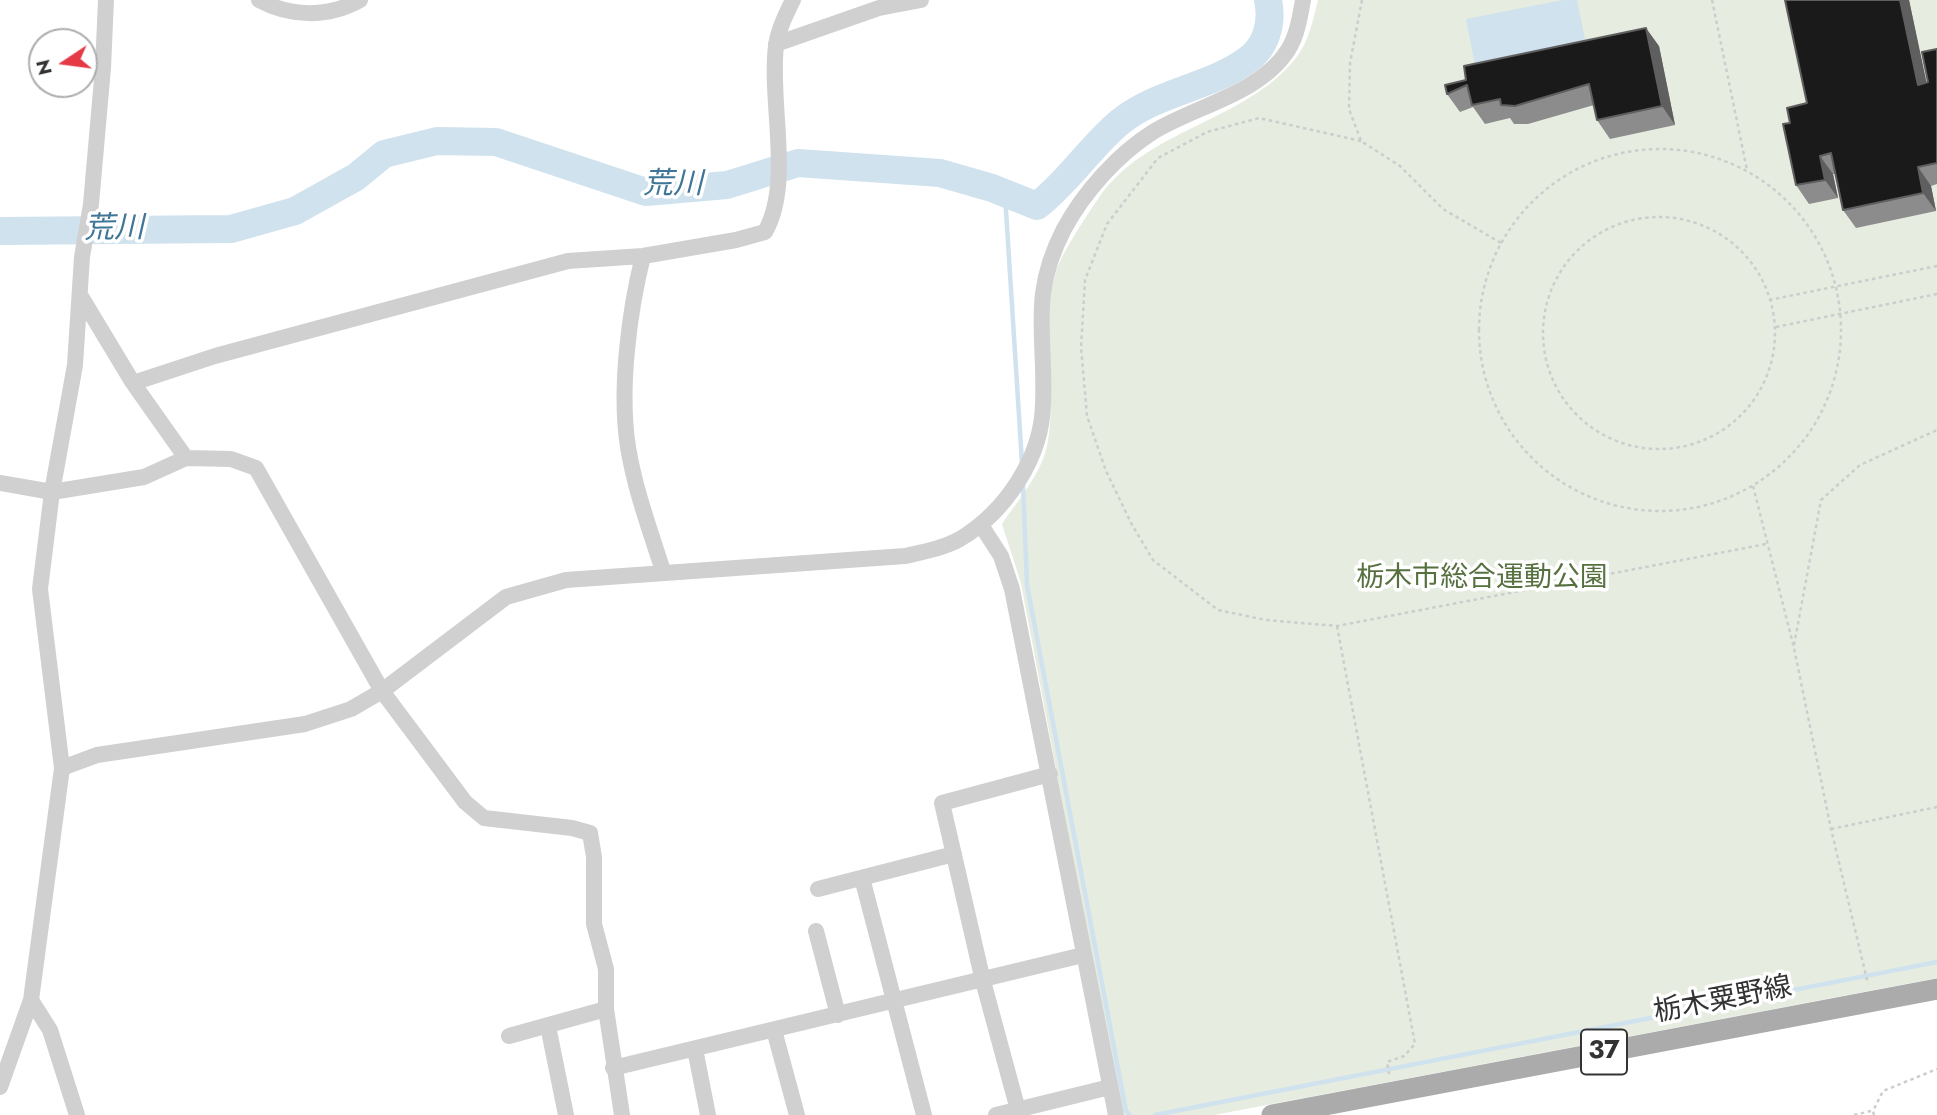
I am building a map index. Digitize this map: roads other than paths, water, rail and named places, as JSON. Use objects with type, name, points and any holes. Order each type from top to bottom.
[{"type":"main road","name":"栃木粟野線","points":[[1272,1115],[1937,989]]},
{"type":"street","points":[[0,1087],[31,1000],[62,768],[40,589],[52,492],[75,365],[82,257],[91,204],[106,0]]},
{"type":"street","points":[[260,0],[281,12],[315,13],[360,0]]},
{"type":"street","points":[[134,383],[215,356],[568,261],[643,256],[736,240],[765,232],[774,216],[776,189],[776,44],[793,0]]},
{"type":"street","points":[[776,44],[879,8],[921,0]]},
{"type":"street","points":[[62,768],[97,755],[305,724],[351,709],[382,691],[506,597],[566,580],[663,571],[905,556],[958,540],[981,525],[1008,497],[1026,468],[1043,407],[1041,292],[1052,252],[1068,221],[1115,162],[1152,132],[1266,74],[1288,50],[1298,25],[1303,0]]},
{"type":"street","points":[[643,256],[635,288],[626,388],[627,444],[635,487],[663,571]]},
{"type":"street","points":[[80,295],[134,383],[186,458]]},
{"type":"street","points":[[0,482],[52,492],[144,477],[186,458],[231,459],[256,468],[382,691],[465,802],[484,818],[572,828],[590,833],[594,858],[594,924],[606,969],[606,1009],[622,1115]]},
{"type":"street","points":[[981,525],[1001,556],[1012,589],[1116,1115]]},
{"type":"street","points":[[1018,1110],[983,981],[942,803],[1050,774]]},
{"type":"street","points":[[818,889],[954,854]]},
{"type":"street","points":[[863,878],[892,1002],[924,1115]]},
{"type":"street","points":[[816,931],[838,1015]]},
{"type":"street","points":[[613,1068],[1083,955]]},
{"type":"street","points":[[31,1000],[50,1030],[77,1115]]},
{"type":"street","points":[[509,1036],[606,1009]]},
{"type":"street","points":[[548,1026],[566,1115]]},
{"type":"street","points":[[774,1030],[797,1115]]},
{"type":"street","points":[[695,1049],[708,1115]]},
{"type":"street","points":[[996,1115],[1110,1087]]},
{"type":"water","points":[[1563,0],[1577,0],[1586,44],[1475,65],[1466,19]]},
{"type":"waterway","name":"荒川","points":[[0,231],[231,229],[295,211],[356,177],[384,154],[437,141],[496,142],[646,192],[727,185],[798,163],[940,173],[992,188],[1037,206],[1109,132],[1134,112],[1215,78],[1253,56],[1263,42],[1269,26],[1268,0]]},
{"type":"waterway","points":[[1005,195],[1022,463]]},
{"type":"waterway","points":[[1023,485],[1027,585],[1126,1111],[1130,1115]]},
{"type":"waterway","points":[[1155,1115],[1937,962]]},
{"type":"park label","name":"栃木市総合運動公園","points":[[1482,579]]}]
